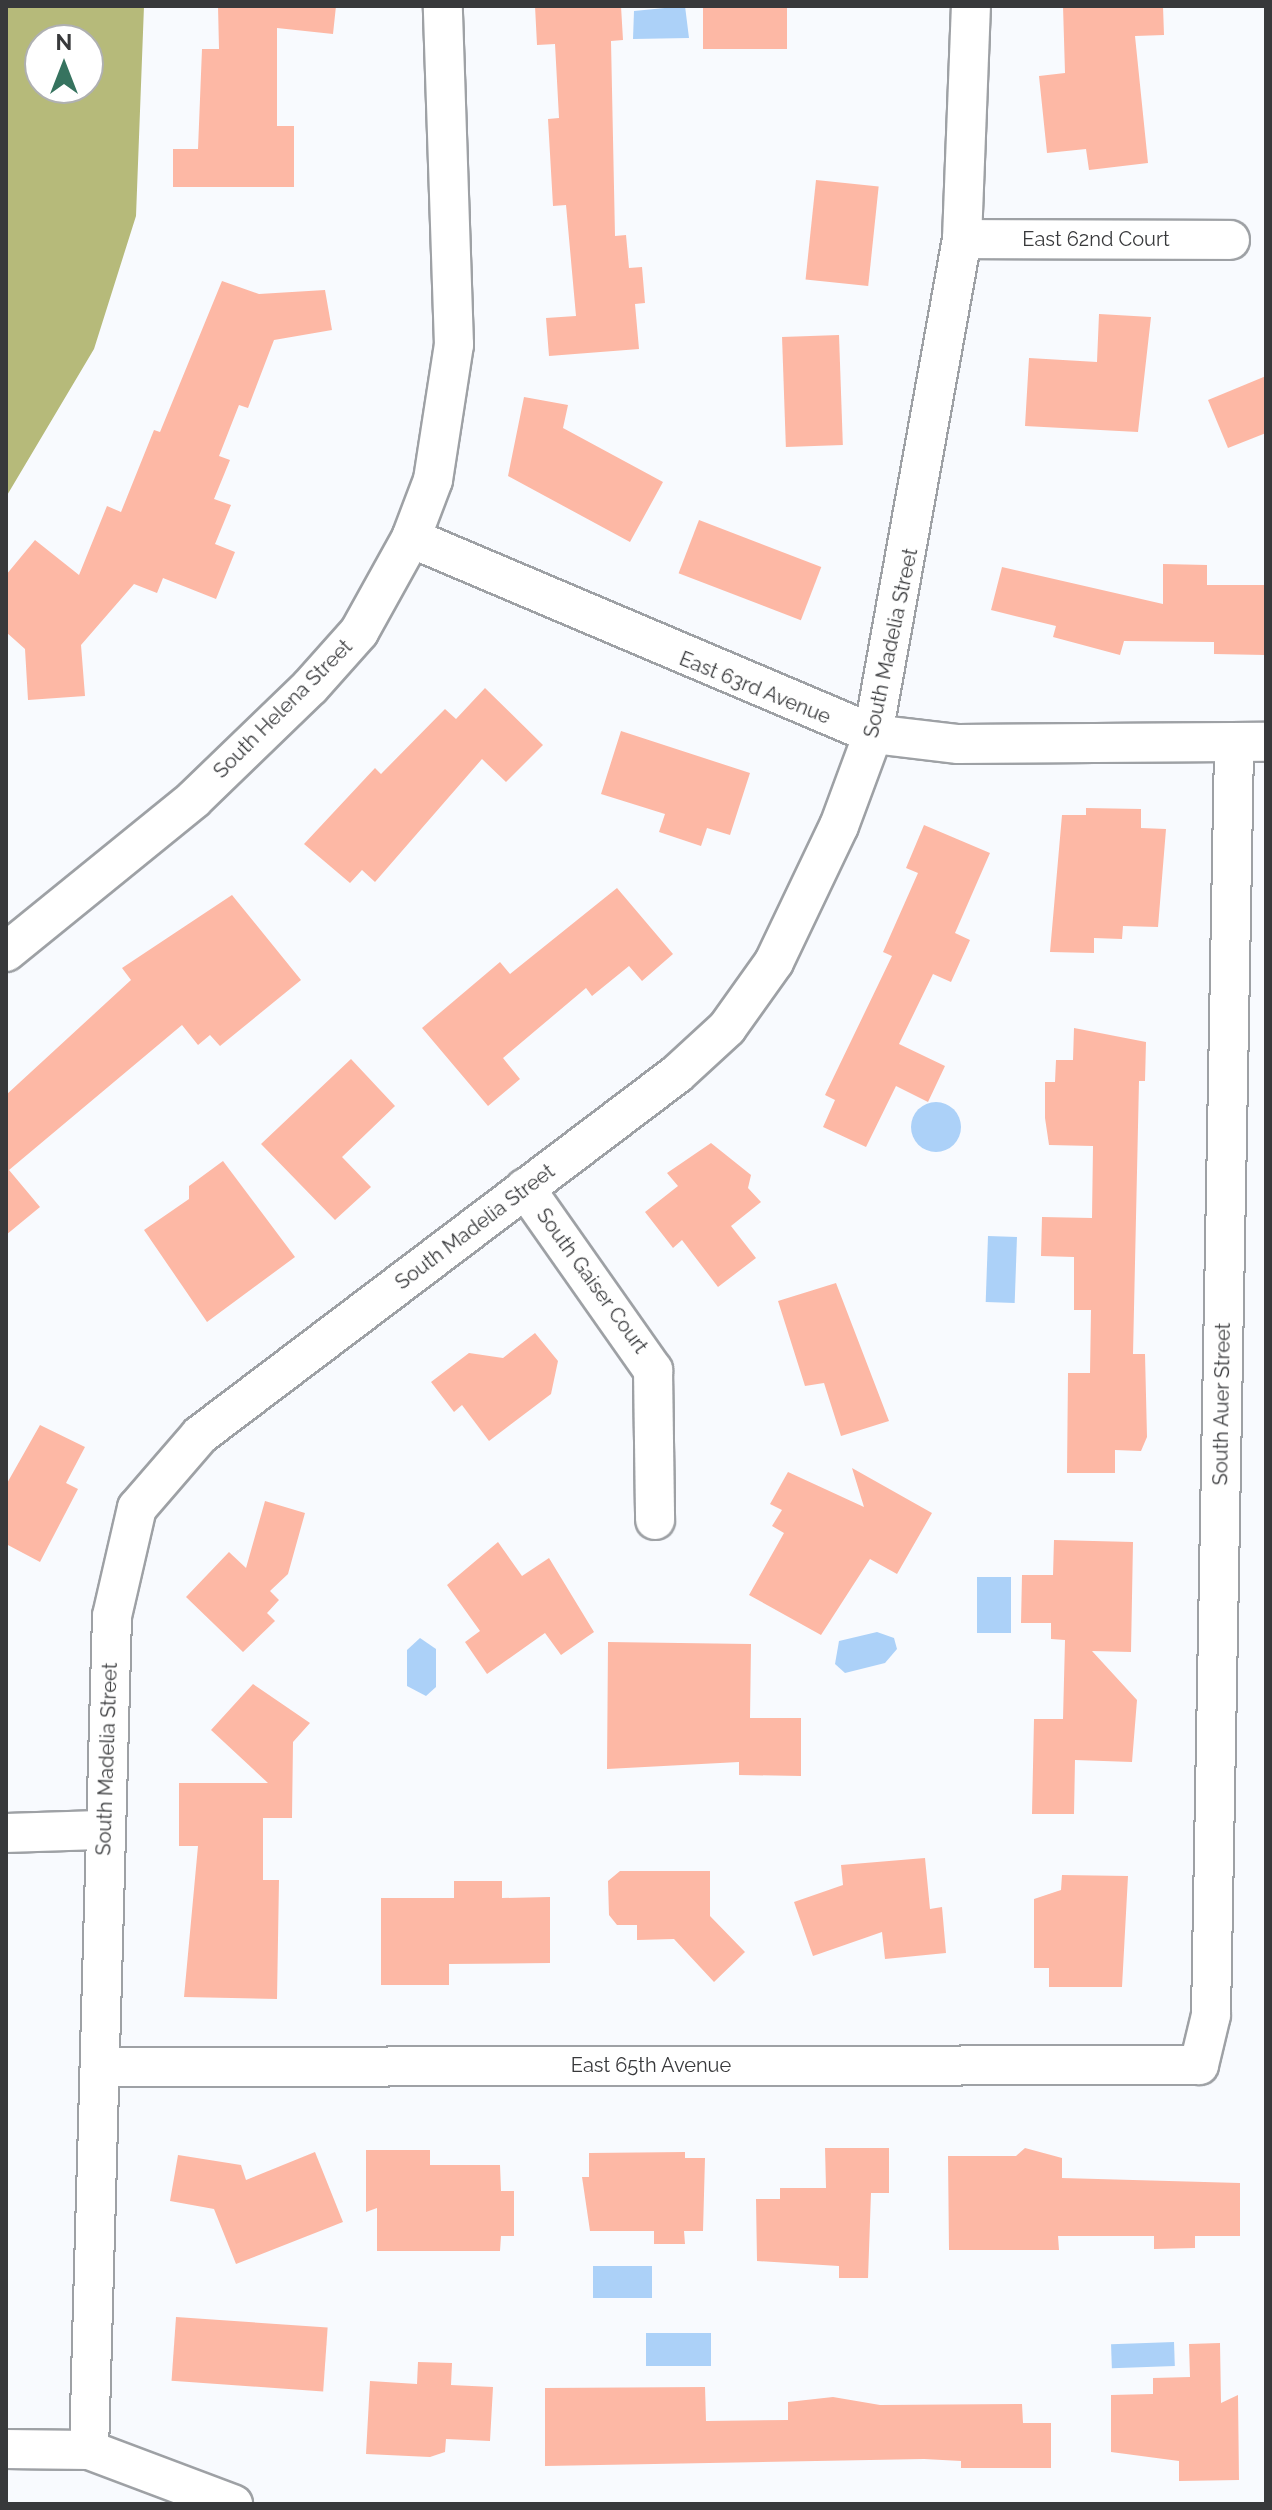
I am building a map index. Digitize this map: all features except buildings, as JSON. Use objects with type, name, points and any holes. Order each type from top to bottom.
[{"type":"street","name":"South Helena Street","points":[[6,952],[194,799],[310,687],[359,632],[411,538],[433,480],[454,345],[443,6]]},
{"type":"street","name":"South Madelia Street","points":[[89,2450],[102,2067],[104,1830],[112,1616],[121,1553],[153,1483],[200,1435],[677,1074],[753,997],[839,826],[873,734],[962,239],[971,6]]},
{"type":"street","name":"East 62nd Court","points":[[962,239],[1230,240]]},
{"type":"street","name":"East 63rd Avenue","points":[[411,538],[873,734],[958,744],[1250,742]]},
{"type":"street","name":"South Auer Street","points":[[1199,2065],[1211,2015],[1250,742]]},
{"type":"street","name":"South Gaiser Court","points":[[525,1188],[653,1370],[655,1520]]},
{"type":"street","points":[[6,1833],[104,1830]]},
{"type":"street","name":"East 65th Avenue","points":[[102,2067],[1199,2065]]},
{"type":"street","points":[[6,2449],[89,2450],[233,2504]]},
{"type":"green space","points":[[6,6],[144,6],[136,216],[94,349],[6,497]]},
{"type":"water","points":[[685,6],[689,38],[633,39],[634,11]]},
{"type":"water","points":[[936,1102],[954,1109],[961,1127],[954,1145],[936,1152],[918,1145],[911,1127],[918,1109]]},
{"type":"water","points":[[988,1236],[1017,1237],[1015,1303],[986,1302]]},
{"type":"water","points":[[977,1577],[1011,1577],[1011,1633],[977,1633]]},
{"type":"water","points":[[877,1632],[894,1638],[897,1649],[885,1663],[845,1673],[835,1664],[839,1641]]},
{"type":"water","points":[[420,1638],[436,1649],[436,1687],[426,1696],[407,1686],[407,1650]]},
{"type":"water","points":[[593,2266],[652,2266],[652,2298],[593,2298]]},
{"type":"water","points":[[646,2333],[711,2333],[711,2366],[646,2366]]},
{"type":"water","points":[[1174,2342],[1175,2366],[1112,2368],[1111,2344]]}]
